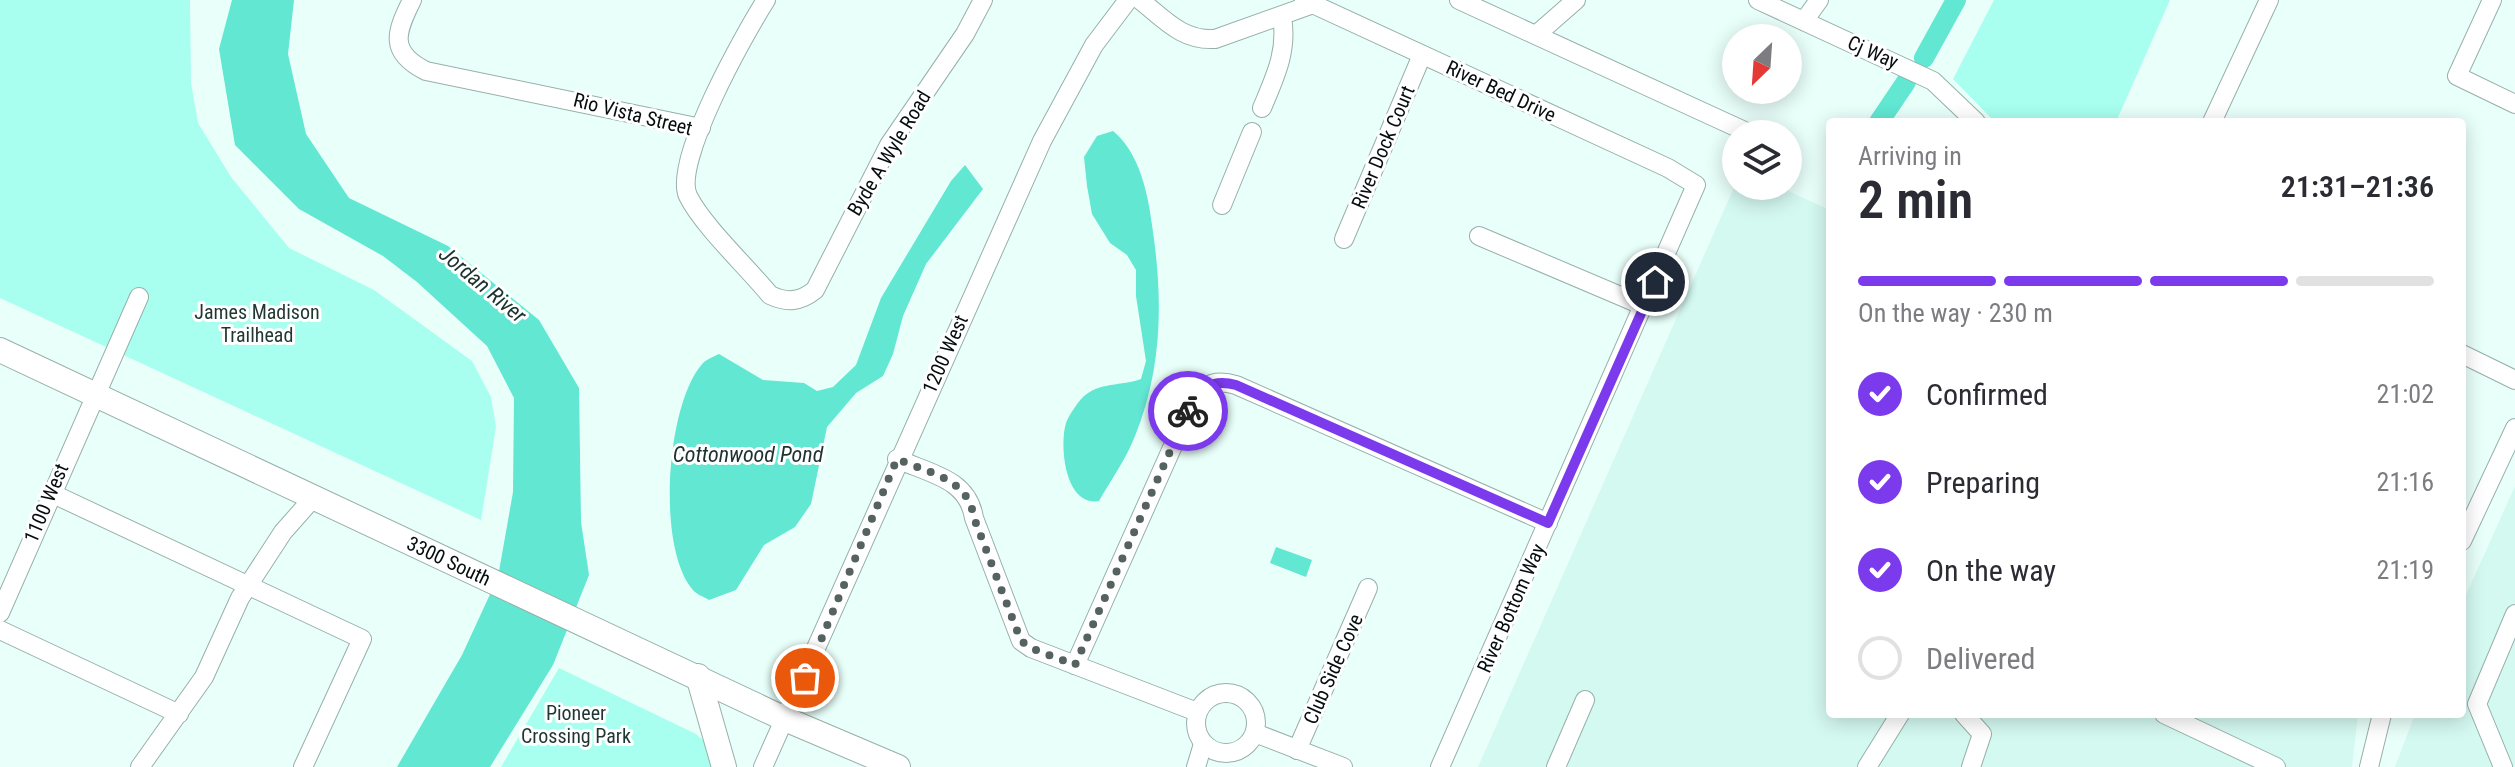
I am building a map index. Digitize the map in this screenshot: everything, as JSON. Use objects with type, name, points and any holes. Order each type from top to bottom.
[{"type":"main road","name":"3300 South","points":[[0,350],[785,719],[898,767]]},
{"type":"main road","points":[[698,676],[724,767]]},
{"type":"street","name":"Rio Vista Street","points":[[412,0],[400,24],[401,51],[410,63],[426,71],[701,128],[685,170],[689,196],[770,295],[794,301]]},
{"type":"street","points":[[701,128],[766,0]]},
{"type":"street","name":"Byde A Wyle Road","points":[[794,301],[805,299],[815,290],[881,159],[965,34],[983,0]]},
{"type":"street","name":"1200 West","points":[[763,767],[897,459],[1059,106],[1094,45],[1128,0]]},
{"type":"street","points":[[1140,0],[1180,33],[1199,40],[1215,39],[1282,17],[1308,2]]},
{"type":"street","points":[[1459,0],[1722,121]]},
{"type":"street","points":[[1536,35],[1576,0]]},
{"type":"street","name":"Cj Way","points":[[1758,0],[1933,81],[1972,118]]},
{"type":"street","points":[[1804,21],[1819,0]]},
{"type":"street","points":[[2214,118],[2269,0]]},
{"type":"street","points":[[2492,0],[2457,76],[2515,104]]},
{"type":"street","name":"River Bed Drive","points":[[1308,2],[1668,168],[1696,185]]},
{"type":"street","points":[[1262,108],[1282,59],[1285,35],[1282,17]]},
{"type":"street","name":"River Dock Court","points":[[1344,239],[1422,55]]},
{"type":"street","points":[[1222,205],[1252,132]]},
{"type":"street","name":"River Bottom Way","points":[[1440,767],[1696,185]]},
{"type":"street","points":[[1479,236],[1644,306]]},
{"type":"street","name":"1100 West","points":[[0,613],[139,297]]},
{"type":"street","points":[[2466,356],[2515,380]]},
{"type":"street","points":[[1075,665],[1193,401],[1197,393],[1215,382],[1236,385],[1548,523]]},
{"type":"street","points":[[2466,532],[2515,428]]},
{"type":"street","points":[[897,459],[959,486],[971,500],[974,518],[1021,641],[1031,648],[1197,712]]},
{"type":"street","points":[[51,493],[362,639],[303,767]]},
{"type":"street","points":[[140,767],[204,677],[249,585],[283,532],[314,497]]},
{"type":"street","name":"Club Side Cove","points":[[1297,750],[1368,588]]},
{"type":"street","points":[[2505,758],[2477,704],[2515,614]]},
{"type":"street","points":[[0,630],[179,714]]},
{"type":"street","points":[[1231,693],[1241,697],[1254,713],[1255,733],[1248,744],[1224,760],[1203,744],[1195,723],[1197,712],[1211,696],[1231,693]]},
{"type":"street","points":[[1556,767],[1585,700]]},
{"type":"street","points":[[1867,767],[1898,718]]},
{"type":"street","points":[[1968,718],[1982,734],[1971,767]]},
{"type":"street","points":[[2172,718],[2276,767]]},
{"type":"street","points":[[2369,767],[2381,718]]},
{"type":"street","points":[[1255,733],[1343,767]]},
{"type":"street","points":[[1196,767],[1203,744]]},
{"type":"shaded area","points":[[1802,197],[1826,208],[1826,718],[2358,718],[2352,767],[1478,767],[1728,200],[1802,200]]},
{"type":"shaded area","points":[[2515,486],[2515,767],[2395,767],[2413,718],[2466,718],[2466,595]]},
{"type":"green space","name":"James Madison Trailhead","points":[[0,0],[190,0],[191,83],[198,123],[231,177],[289,248],[374,290],[472,361],[491,397],[496,427],[481,520],[0,298]]},
{"type":"green space","points":[[1994,0],[2170,0],[2118,118],[1991,118],[1953,79]]},
{"type":"green space","name":"Pioneer Crossing Park","points":[[559,668],[696,734],[710,746],[719,767],[501,767]]},
{"type":"water","name":"Jordan River","points":[[232,0],[294,0],[288,54],[306,134],[349,198],[448,246],[539,320],[579,388],[581,522],[589,575],[553,665],[490,767],[397,767],[462,655],[498,577],[513,492],[514,398],[487,346],[417,282],[383,256],[299,209],[235,145],[219,49]]},
{"type":"water","points":[[1113,131],[1130,150],[1148,200],[1156,252],[1158,332],[1151,384],[1135,436],[1099,501],[1079,495],[1072,485],[1064,459],[1066,423],[1089,392],[1141,379],[1146,361],[1136,296],[1136,270],[1127,255],[1110,243],[1092,214],[1087,186],[1084,157],[1097,136]]},
{"type":"water","name":"Cottonwood Pond","points":[[965,165],[983,189],[926,264],[903,316],[893,354],[883,376],[856,393],[827,427],[811,504],[795,527],[764,545],[736,590],[709,600],[698,594],[681,570],[670,510],[674,441],[690,383],[703,363],[719,354],[763,380],[804,383],[817,391],[833,387],[856,365],[881,298],[951,181]]},
{"type":"water","points":[[1276,547],[1312,560],[1306,577],[1270,563]]},
{"type":"waterway","points":[[1924,58],[1956,0]]},
{"type":"waterway","points":[[1882,118],[1906,82]]},
{"type":"way so far","points":[[805,678],[897,459],[959,486],[971,500],[974,518],[1021,641],[1075,665],[1188,411]]},
{"type":"route","points":[[1188,411],[1197,393],[1205,387],[1215,382],[1236,385],[1548,523],[1655,282]]}]
